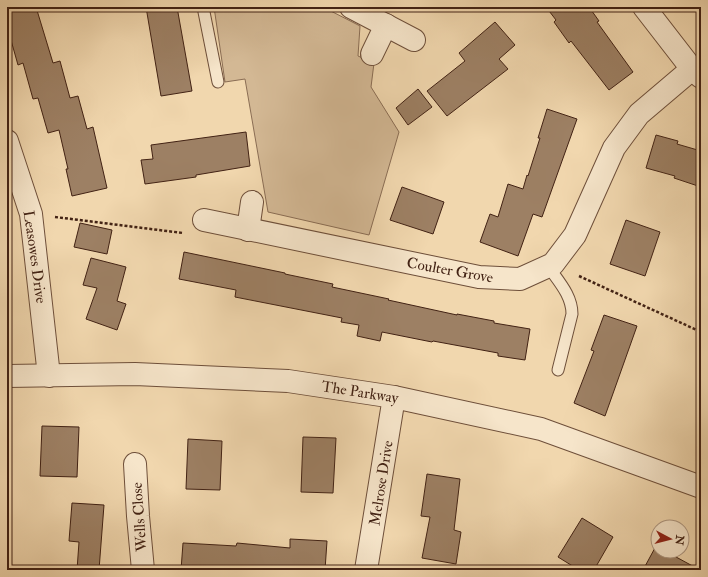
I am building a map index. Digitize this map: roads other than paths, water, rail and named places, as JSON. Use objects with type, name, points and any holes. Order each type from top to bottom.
[{"type":"street","points":[[351,7],[414,40]]},
{"type":"street","points":[[644,7],[696,73]]},
{"type":"street","points":[[372,54],[386,25]]},
{"type":"street","name":"Coulter Grove","points":[[196,227],[248,230],[479,277],[520,279],[550,265],[575,235],[614,148],[639,114],[696,73]]},
{"type":"street","name":"Leasowes Drive","points":[[8,145],[31,214],[49,376]]},
{"type":"street","points":[[248,230],[252,202]]},
{"type":"street","name":"The Parkway","points":[[7,376],[135,374],[288,382],[394,397],[541,429],[701,487]]},
{"type":"street","name":"Melrose Drive","points":[[366,570],[394,397]]},
{"type":"street","name":"Wells Close","points":[[135,464],[143,570]]},
{"type":"lane","points":[[203,7],[218,82]]},
{"type":"lane","points":[[550,265],[569,296],[572,306],[572,314],[558,370]]}]
